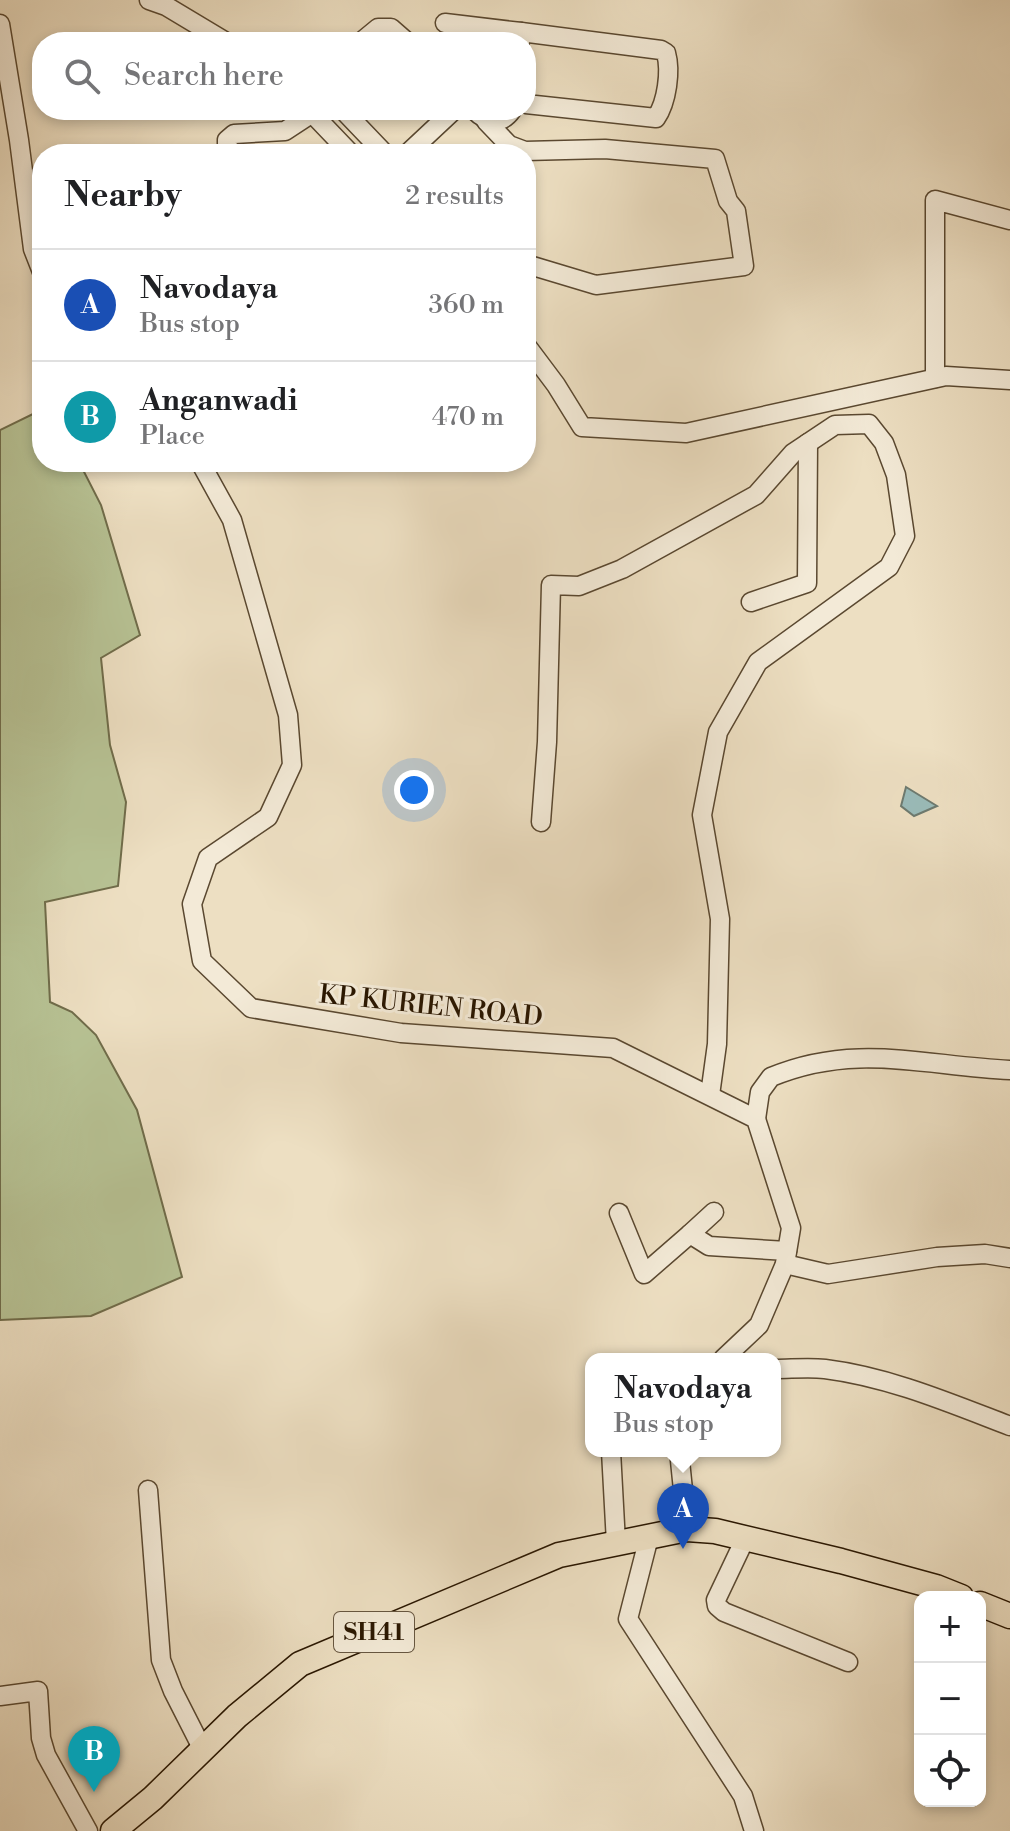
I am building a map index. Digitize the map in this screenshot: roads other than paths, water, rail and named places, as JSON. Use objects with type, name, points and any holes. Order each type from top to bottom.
[{"type":"main road","name":"SH41","points":[[113,1831],[153,1798],[202,1748],[300,1664],[559,1555],[687,1529],[715,1531],[841,1561],[946,1591]]},
{"type":"main road","points":[[986,1606],[1010,1616]]},
{"type":"street","points":[[149,0],[166,6],[209,32]]},
{"type":"street","points":[[445,23],[493,32]]},
{"type":"street","points":[[0,24],[32,241]]},
{"type":"street","points":[[373,32],[378,28],[391,28],[396,32]]},
{"type":"street","points":[[536,38],[661,50],[666,53],[668,62],[663,107],[656,118],[536,105]]},
{"type":"street","points":[[227,144],[234,134],[285,131],[300,120]]},
{"type":"street","points":[[321,120],[342,144]]},
{"type":"street","points":[[353,120],[375,144]]},
{"type":"street","points":[[418,144],[443,120]]},
{"type":"street","points":[[485,120],[508,144]]},
{"type":"street","points":[[536,151],[605,149],[715,159],[728,201],[736,211],[744,266],[596,285],[536,267]]},
{"type":"street","points":[[935,378],[935,200],[1010,220]]},
{"type":"street","points":[[536,358],[582,427],[686,433],[946,376],[1010,380]]},
{"type":"street","points":[[541,822],[547,742],[551,585],[579,586],[622,569],[756,495],[793,453],[835,425],[869,424],[884,443],[896,475],[905,536],[889,567],[758,662],[718,732],[702,815],[720,919],[717,1044],[710,1095]]},
{"type":"street","points":[[751,602],[807,583],[808,443]]},
{"type":"street","name":"KP KURIEN ROAD","points":[[206,472],[232,520],[288,715],[292,765],[268,817],[208,858],[192,904],[202,961],[251,1008],[401,1033],[613,1048],[756,1119]]},
{"type":"street","points":[[731,1353],[759,1325],[786,1257],[791,1228],[756,1119],[760,1092],[771,1077],[847,1057],[895,1058],[1010,1070]]},
{"type":"street","points":[[619,1213],[644,1274],[714,1212]]},
{"type":"street","points":[[690,1234],[709,1246],[786,1257],[828,1274],[937,1257],[985,1254],[1010,1258]]},
{"type":"street","points":[[781,1369],[821,1368],[853,1374],[919,1392],[1010,1426]]},
{"type":"street","points":[[611,1457],[616,1543]]},
{"type":"street","points":[[680,1457],[687,1529]]},
{"type":"street","points":[[148,1490],[161,1660],[202,1748]]},
{"type":"street","points":[[649,1537],[628,1619],[743,1796],[754,1831]]},
{"type":"street","points":[[745,1539],[716,1600],[717,1606],[724,1612],[848,1662]]},
{"type":"street","points":[[0,1696],[38,1691],[41,1738],[46,1755],[88,1831]]},
{"type":"water","points":[[906,787],[937,806],[914,816],[901,806]]},
{"type":"place","name":"Navodaya","points":[[683,1549]]},
{"type":"place","name":"Anganwadi","points":[[94,1792]]}]
